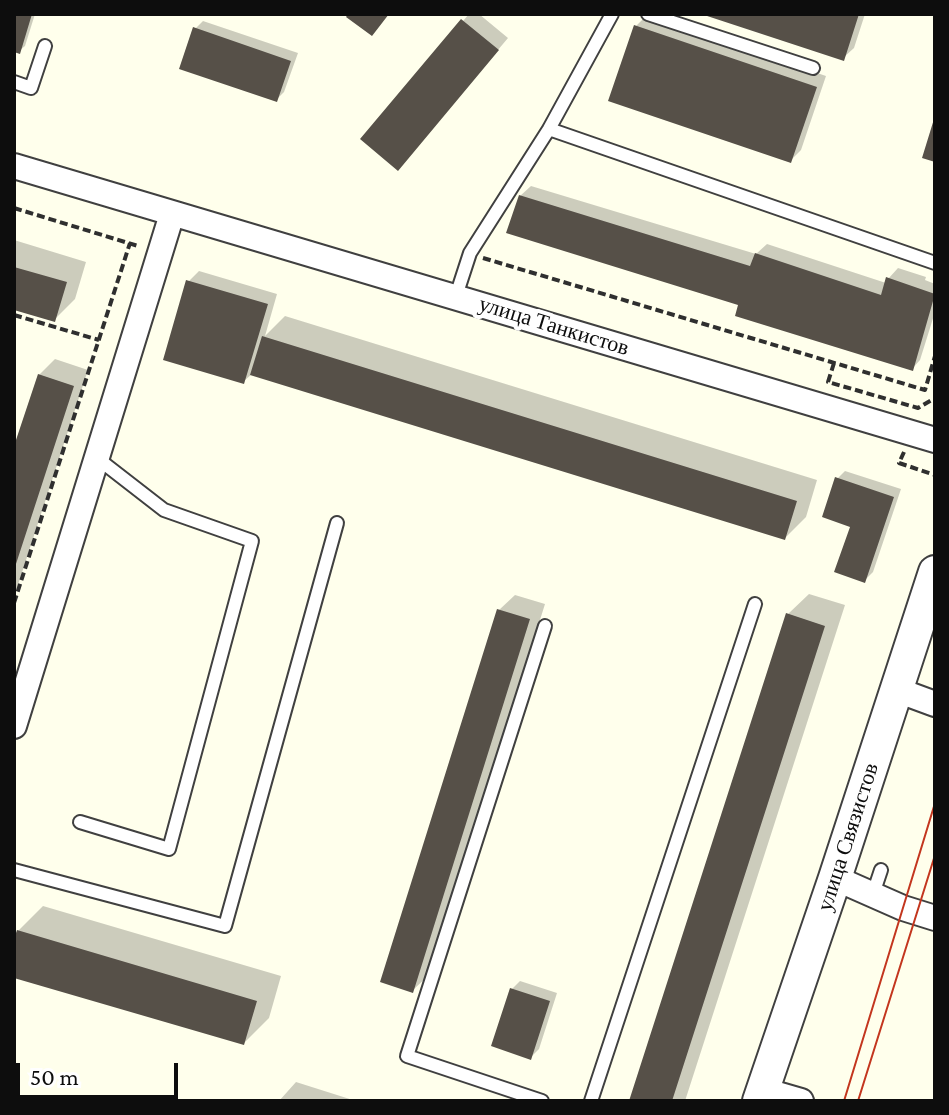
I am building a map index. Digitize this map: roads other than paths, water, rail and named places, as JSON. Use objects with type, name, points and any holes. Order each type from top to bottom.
[{"type":"street","name":"улица Танкистов","points":[[14,166],[935,440]]},
{"type":"street","points":[[14,726],[172,214]]},
{"type":"street","name":"улица Связистов","points":[[761,1095],[935,572]]},
{"type":"street","points":[[897,690],[935,704]]},
{"type":"street","points":[[835,878],[871,900],[935,918]]},
{"type":"street","points":[[761,1095],[801,1101]]},
{"type":"lane","points":[[456,296],[470,253],[549,129],[612,14]]},
{"type":"lane","points":[[648,14],[813,68]]},
{"type":"lane","points":[[14,82],[31,88],[45,46]]},
{"type":"lane","points":[[549,129],[935,263]]},
{"type":"lane","points":[[80,822],[169,849],[252,541],[164,510],[97,458]]},
{"type":"lane","points":[[14,870],[225,926],[337,523]]},
{"type":"lane","points":[[591,1101],[755,604]]},
{"type":"lane","points":[[542,1101],[407,1056],[545,626]]},
{"type":"lane","points":[[871,900],[881,870]]},
{"type":"tram line","points":[[844,1101],[935,803]]},
{"type":"tram line","points":[[858,1101],[935,855]]}]
